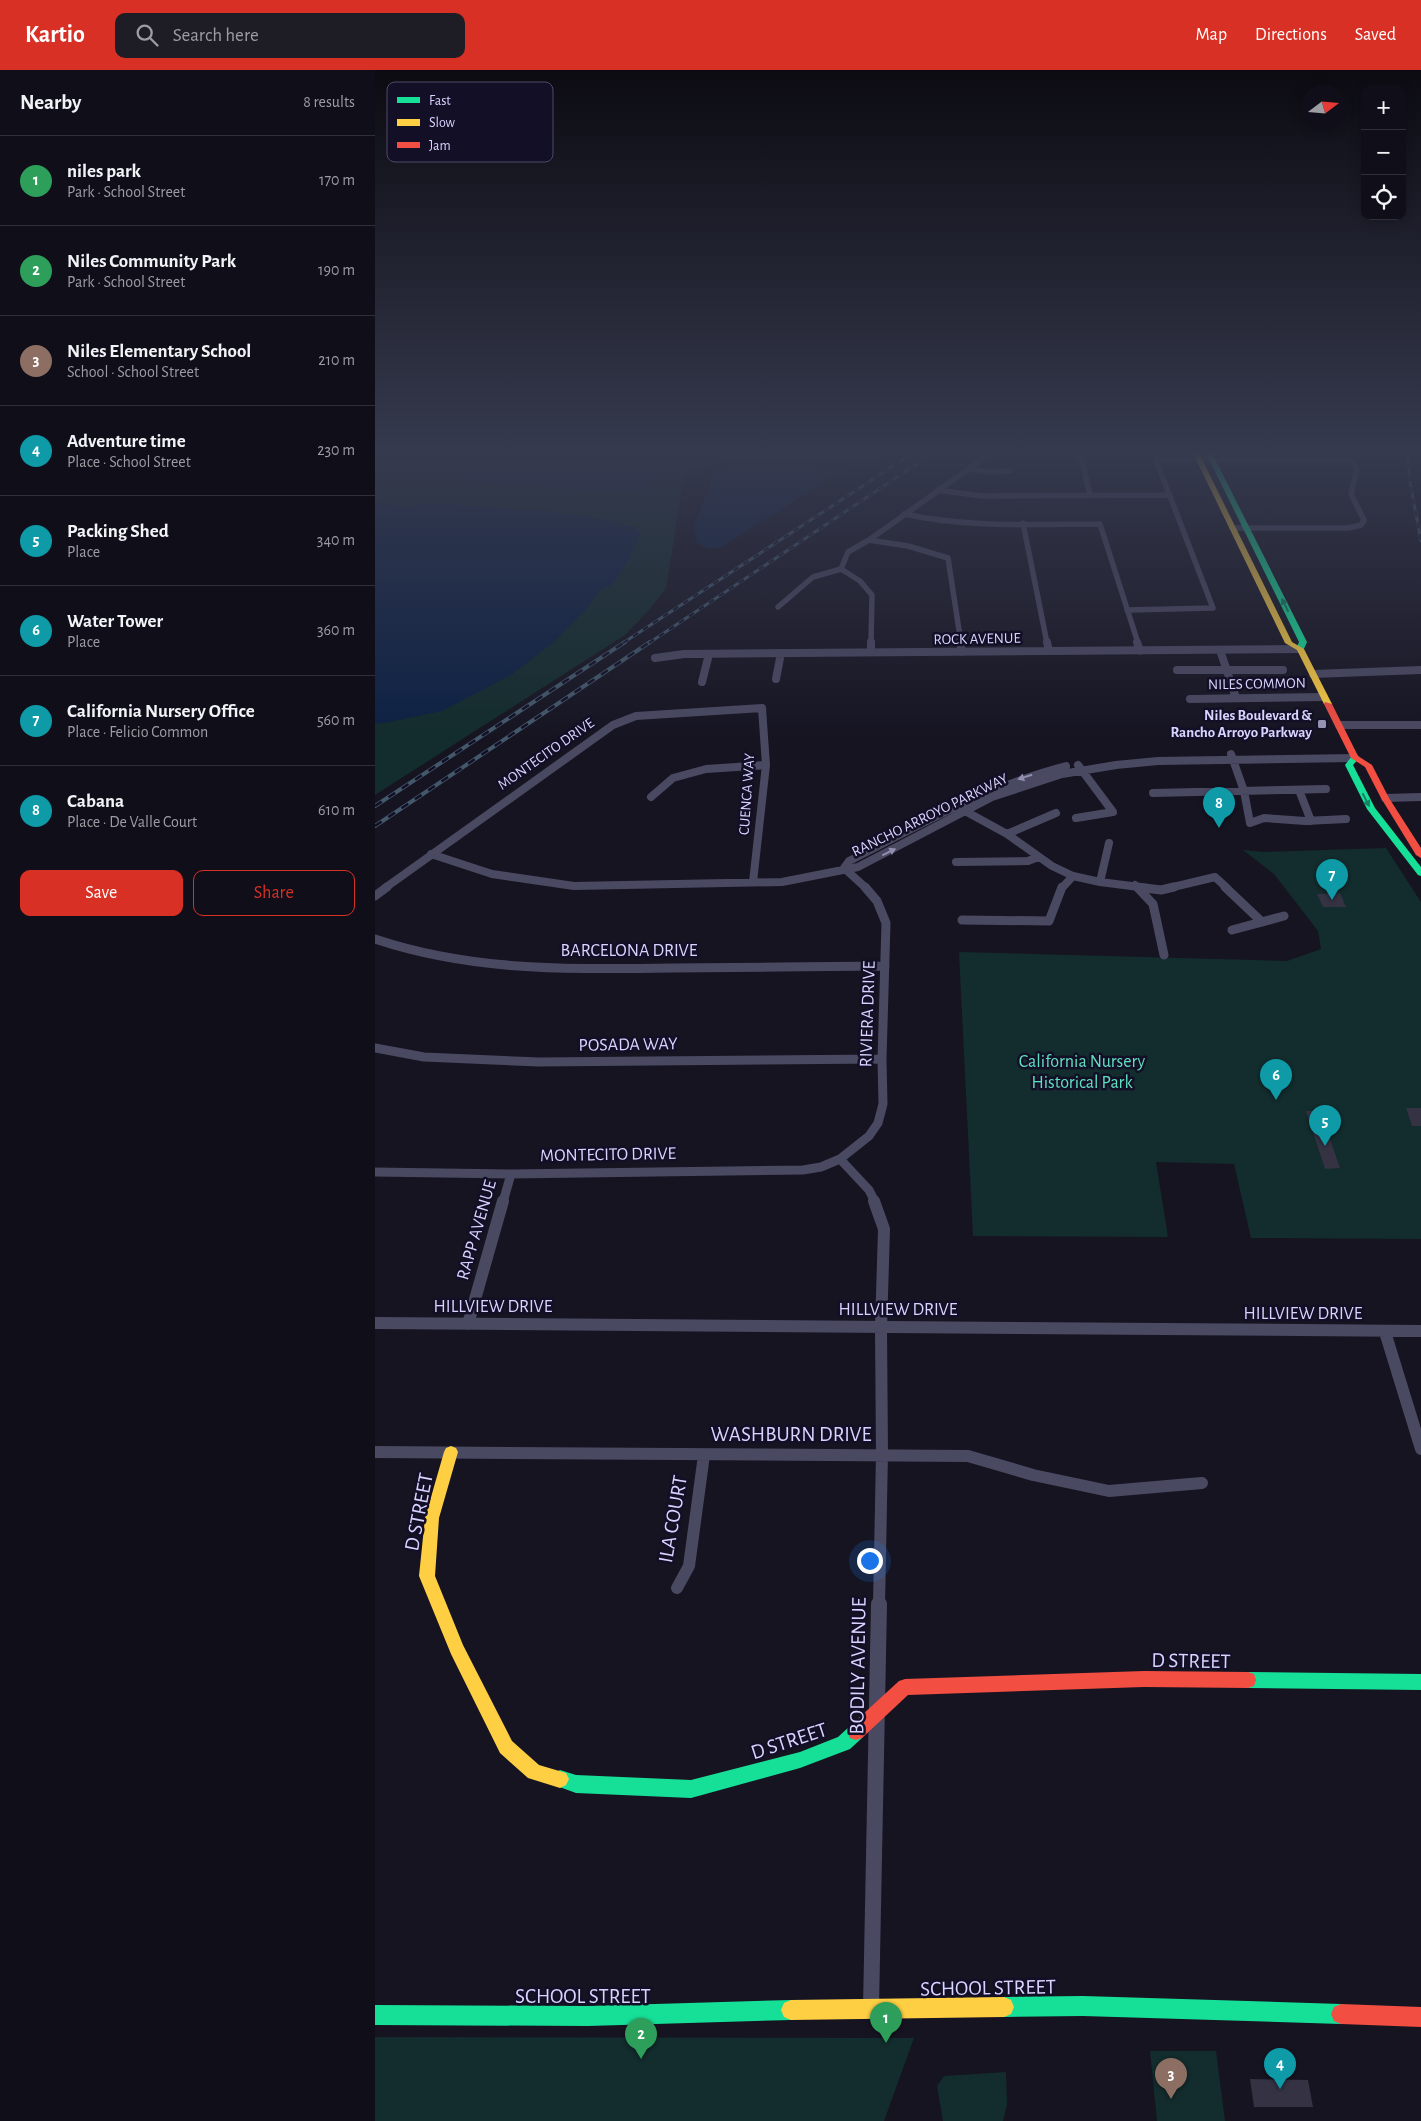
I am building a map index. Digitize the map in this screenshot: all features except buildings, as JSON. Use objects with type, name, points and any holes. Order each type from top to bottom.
[{"type":"main road","points":[[1241,547],[1289,643],[1300,649],[1354,754],[1368,764],[1385,798],[1421,854]]},
{"type":"main road","points":[[1255,547],[1303,642],[1300,649]]},
{"type":"main road","points":[[1354,754],[1349,765],[1371,809],[1421,872]]},
{"type":"main road","name":"D STREET","points":[[451,1452],[433,1518],[427,1576],[457,1649],[506,1747],[534,1772],[576,1784],[691,1789],[800,1760],[844,1743],[905,1688],[961,1684],[1144,1679],[1421,1682]]},
{"type":"main road","name":"SCHOOL STREET","points":[[375,2015],[588,2016],[871,2008],[1083,2006],[1421,2017]]},
{"type":"street","points":[[841,569],[848,552],[857,547]]},
{"type":"street","points":[[910,547],[948,558],[962,652]]},
{"type":"street","points":[[1028,547],[1049,651]]},
{"type":"street","points":[[1107,547],[1140,651]]},
{"type":"street","points":[[1127,610],[1213,608],[1190,547]]},
{"type":"street","points":[[778,607],[813,577],[841,569],[859,581],[872,595],[871,652]]},
{"type":"street","name":"ROCK AVENUE","points":[[655,658],[684,654],[1300,649]]},
{"type":"street","points":[[1219,650],[1237,698]]},
{"type":"street","points":[[776,679],[781,653]]},
{"type":"street","points":[[702,682],[709,654]]},
{"type":"street","points":[[1177,670],[1283,670]]},
{"type":"street","points":[[1313,674],[1421,670]]},
{"type":"street","name":"NILES COMMON","points":[[1191,699],[1325,697]]},
{"type":"street","name":"CUENCA WAY","points":[[753,882],[766,765],[762,708]]},
{"type":"street","name":"MONTECITO DRIVE","points":[[375,896],[613,725],[637,716],[762,708]]},
{"type":"street","points":[[1339,725],[1421,725]]},
{"type":"street","name":"RANCHO ARROYO PARKWAY","points":[[844,868],[849,861],[983,792],[1036,774],[1080,767],[1138,762],[1231,757],[1354,754]]},
{"type":"street","points":[[1231,757],[1244,791],[1251,823],[1264,818],[1311,821],[1346,820]]},
{"type":"street","points":[[651,797],[673,778],[706,769],[766,765]]},
{"type":"street","points":[[1076,818],[1113,812],[1080,767]]},
{"type":"street","name":"RANCHO ARROYO PARKWAY","points":[[431,854],[492,874],[574,886],[802,879],[858,866],[993,797],[1080,767]]},
{"type":"street","points":[[1153,793],[1326,789]]},
{"type":"street","points":[[1299,790],[1311,821]]},
{"type":"street","points":[[1385,798],[1421,797]]},
{"type":"street","points":[[965,811],[1007,834],[1052,866],[1073,876],[1100,882],[1135,885],[1161,890],[1215,877],[1262,922]]},
{"type":"street","points":[[1007,834],[1056,813]]},
{"type":"street","points":[[1100,882],[1109,843]]},
{"type":"street","points":[[957,862],[1028,861],[1038,857]]},
{"type":"street","name":"RIVIERA DRIVE","points":[[841,1159],[869,1136],[878,1122],[883,1104],[882,1059],[886,923],[877,901],[859,880],[844,868]]},
{"type":"street","points":[[962,920],[1049,921],[1063,885],[1073,876]]},
{"type":"street","points":[[1135,885],[1153,904],[1164,956]]},
{"type":"street","points":[[1232,930],[1284,916]]},
{"type":"street","name":"BARCELONA DRIVE","points":[[375,939],[446,959],[510,966],[583,968],[885,966]]},
{"type":"street","name":"POSADA WAY","points":[[375,1048],[424,1057],[539,1062],[882,1059]]},
{"type":"street","name":"MONTECITO DRIVE","points":[[375,1172],[511,1174],[803,1170],[821,1167],[841,1159]]},
{"type":"street","name":"BODILY AVENUE","points":[[841,1159],[869,1190],[878,1209],[883,1230],[881,1328],[882,1454],[871,2008]]},
{"type":"street","name":"RAPP AVENUE","points":[[468,1324],[511,1174]]},
{"type":"street","name":"HILLVIEW DRIVE","points":[[375,1323],[1421,1331]]},
{"type":"street","points":[[1385,1332],[1421,1449]]},
{"type":"street","name":"WASHBURN DRIVE","points":[[375,1452],[968,1456],[1033,1475],[1109,1491],[1202,1483]]},
{"type":"street","name":"ILA COURT","points":[[677,1588],[689,1566],[704,1455]]},
{"type":"green space","points":[[375,547],[673,547],[666,588],[649,610],[625,635],[375,795]]},
{"type":"green space","name":"California Nursery Historical Park","points":[[1386,848],[1421,902],[1421,1239],[1251,1238],[1234,1164],[1156,1162],[1168,1237],[973,1236],[959,952],[1287,961],[1321,949],[1318,931],[1274,874],[1243,850],[1263,852]]},
{"type":"green space","points":[[375,2037],[914,2038],[884,2121],[375,2121]]},
{"type":"green space","points":[[1150,2051],[1216,2051],[1225,2121],[1157,2121]]},
{"type":"green space","points":[[1006,2072],[1007,2104],[1003,2121],[943,2121],[937,2086],[944,2076]]},
{"type":"water","points":[[375,547],[635,547],[613,584],[599,591],[589,606],[554,642],[511,675],[442,711],[375,724]]},
{"type":"water","points":[[703,547],[721,547],[716,548]]},
{"type":"railway","points":[[623,643],[770,547]]},
{"type":"railway","points":[[649,643],[793,547]]},
{"type":"railway","points":[[375,806],[625,642]]},
{"type":"railway","points":[[375,826],[650,642]]},
{"type":"traffic: fast","points":[[1256,547],[1303,642],[1300,649]]},
{"type":"traffic: fast","points":[[1355,758],[1349,765],[1371,809],[1421,873]]},
{"type":"traffic: fast","points":[[1248,1680],[1421,1682]]},
{"type":"traffic: fast","points":[[560,1779],[576,1784],[691,1789],[800,1760],[844,1743],[856,1732]]},
{"type":"traffic: fast","points":[[1004,2007],[1083,2006],[1341,2014]]},
{"type":"traffic: fast","points":[[375,2015],[588,2016],[791,2010]]},
{"type":"traffic: slow","points":[[1242,547],[1289,643],[1300,649],[1328,704]]},
{"type":"traffic: slow","points":[[451,1452],[432,1518],[427,1576],[457,1649],[506,1747],[534,1772],[560,1779]]},
{"type":"traffic: slow","points":[[791,2010],[1004,2007]]},
{"type":"traffic: jam","points":[[1328,704],[1355,758],[1368,765],[1385,798],[1421,855]]},
{"type":"traffic: jam","points":[[856,1732],[905,1687],[1144,1679],[1248,1680]]},
{"type":"traffic: jam","points":[[1341,2014],[1421,2017]]},
{"type":"place","name":"Niles Boulevard & Rancho Arroyo Parkway","points":[[1322,724]]},
{"type":"place","name":"Cabana","points":[[1219,828]]},
{"type":"place","name":"California Nursery Office","points":[[1332,900]]},
{"type":"place","name":"Water Tower","points":[[1276,1100]]},
{"type":"place","name":"Packing Shed","points":[[1325,1146]]},
{"type":"place","name":"niles park","points":[[886,2043]]},
{"type":"place","name":"Niles Community Park","points":[[641,2059]]},
{"type":"place","name":"Adventure time","points":[[1280,2089]]},
{"type":"place","name":"Niles Elementary School","points":[[1171,2099]]}]
